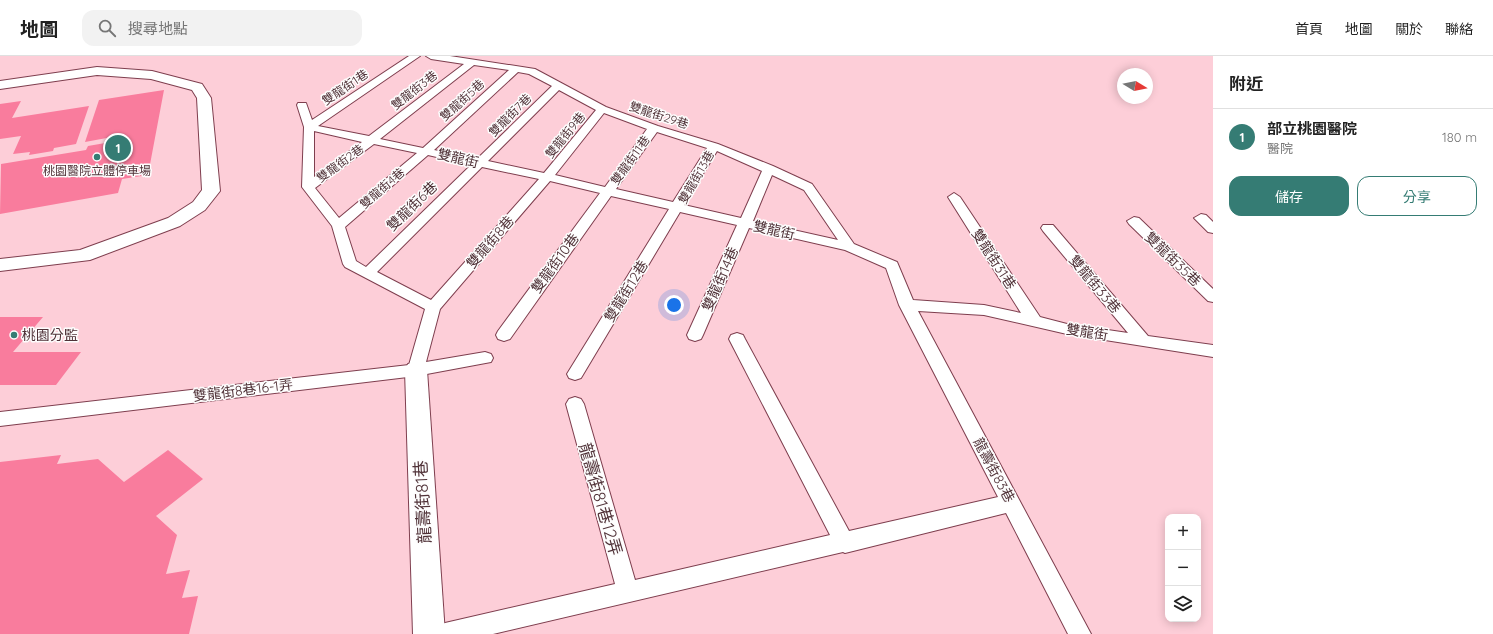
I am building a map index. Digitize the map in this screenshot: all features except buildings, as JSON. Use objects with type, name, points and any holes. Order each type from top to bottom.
[{"type":"street","points":[[0,84],[97,71],[152,75],[198,88],[204,98],[211,191],[199,206],[174,222],[82,256],[0,265]]},
{"type":"street","name":"龍壽街81巷","points":[[416,370],[429,634]]},
{"type":"lane","name":"雙龍街1巷","points":[[309,127],[415,56]]},
{"type":"lane","name":"雙龍街29巷","points":[[431,56],[532,71],[602,109],[654,128],[714,146],[769,168],[808,187],[849,247]]},
{"type":"lane","name":"雙龍街3巷","points":[[373,139],[472,62]]},
{"type":"lane","name":"雙龍街5巷","points":[[426,151],[516,68]]},
{"type":"lane","name":"雙龍街7巷","points":[[479,163],[558,85]]},
{"type":"lane","points":[[302,105],[309,127],[308,187],[338,226],[350,264],[433,307],[416,370]]},
{"type":"lane","name":"雙龍街9巷","points":[[547,177],[602,109]]},
{"type":"lane","name":"雙龍街","points":[[309,127],[373,139],[547,177],[849,247],[892,265],[908,305],[984,310],[1067,329],[1213,351]]},
{"type":"lane","name":"雙龍街11巷","points":[[607,192],[654,128]]},
{"type":"lane","name":"雙龍街2巷","points":[[308,187],[373,139]]},
{"type":"lane","name":"雙龍街13巷","points":[[677,208],[714,146]]},
{"type":"lane","name":"雙龍街4巷","points":[[338,226],[426,151]]},
{"type":"lane","name":"雙龍街6巷","points":[[368,273],[479,163]]},
{"type":"lane","name":"雙龍街14巷","points":[[695,335],[769,168]]},
{"type":"lane","name":"雙龍街8巷","points":[[433,307],[547,177]]},
{"type":"lane","name":"雙龍街10巷","points":[[504,335],[607,192]]},
{"type":"lane","name":"雙龍街31巷","points":[[954,197],[1034,321]]},
{"type":"lane","name":"雙龍街12巷","points":[[575,374],[677,208]]},
{"type":"lane","points":[[1201,218],[1213,230]]},
{"type":"lane","name":"雙龍街35巷","points":[[1134,220],[1213,297]]},
{"type":"lane","name":"雙龍街33巷","points":[[1048,228],[1143,340]]},
{"type":"lane","name":"龍壽街83巷","points":[[908,305],[1080,634]]},
{"type":"lane","points":[[737,339],[845,543]]},
{"type":"lane","name":"雙龍街8巷16-1弄","points":[[0,419],[416,370],[485,358]]},
{"type":"lane","name":"龍壽街81巷12弄","points":[[575,404],[628,593]]},
{"type":"lane","points":[[445,634],[845,543],[1012,503]]},
{"type":"place","name":"部立桃園醫院","points":[[118,148]]},
{"type":"place","name":"桃園醫院立體停車場","points":[[97,157]]},
{"type":"place","name":"桃園分監","points":[[14,335]]}]
